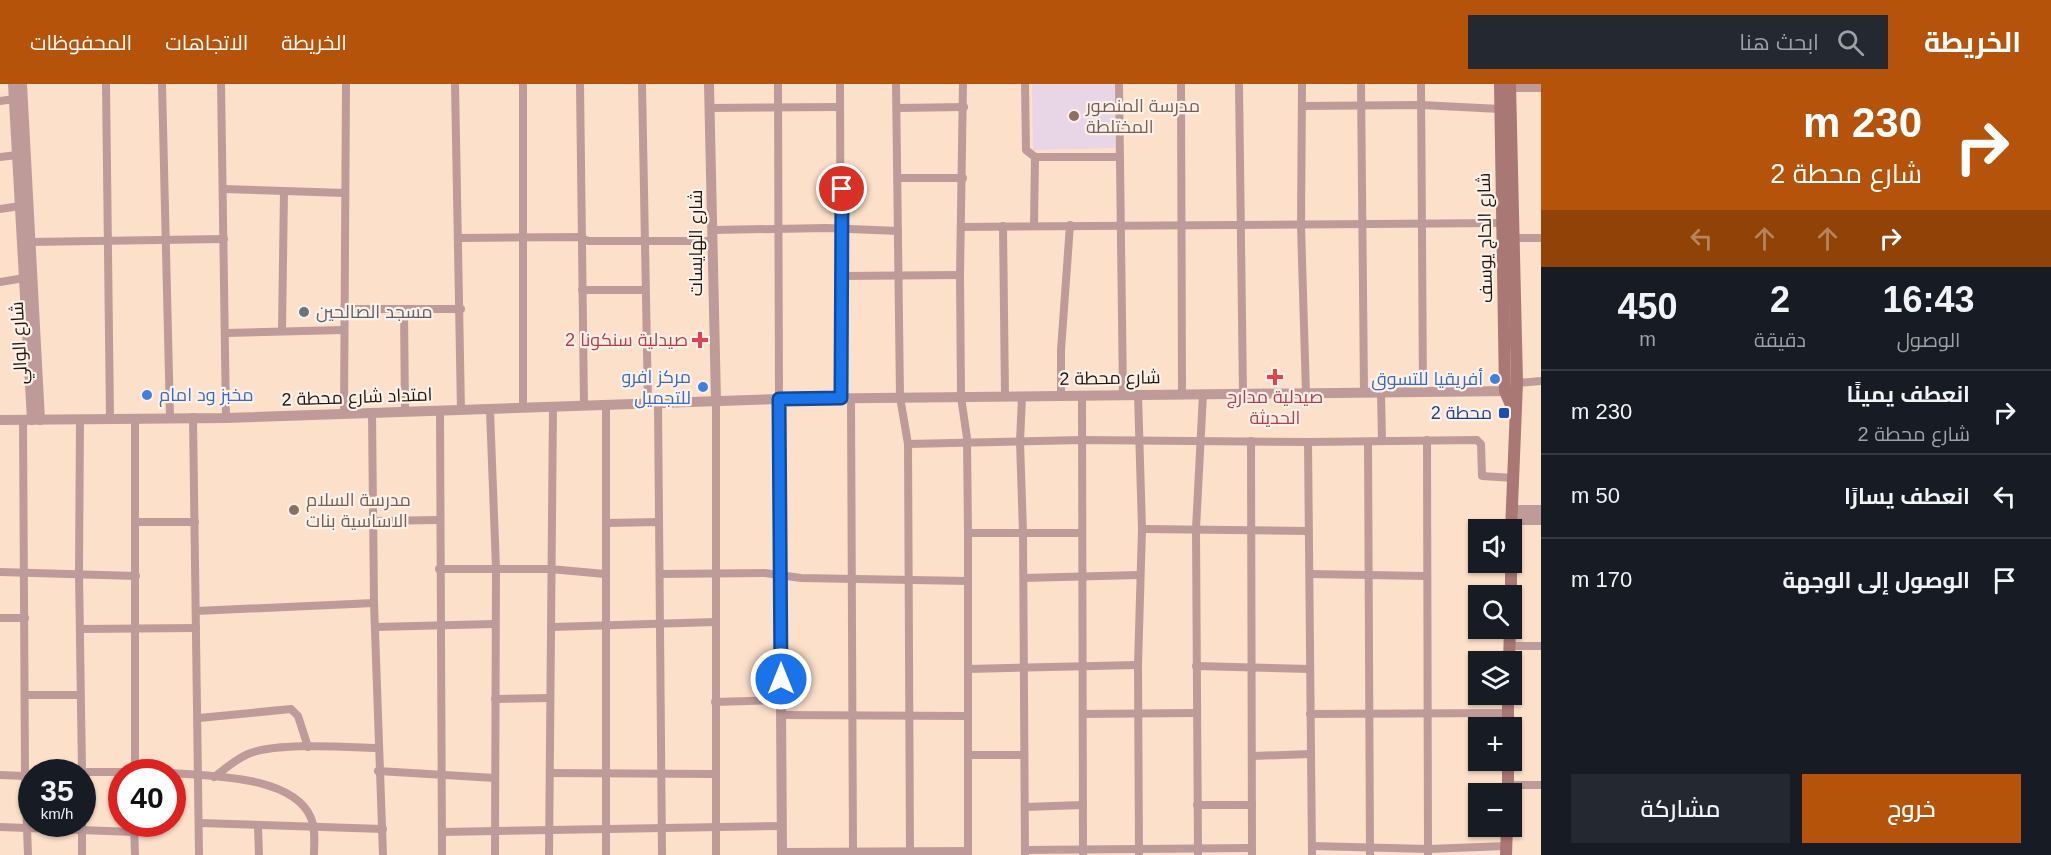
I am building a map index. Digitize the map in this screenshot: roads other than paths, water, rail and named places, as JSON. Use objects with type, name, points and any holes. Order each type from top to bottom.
[{"type":"main road","name":"شارع الحاج يوسف","points":[[1507,85],[1500,109],[1503,223],[1513,388]]},
{"type":"main road","name":"شارع الحاج يوسف","points":[[1507,85],[1513,238],[1513,388]]},
{"type":"main road","points":[[1512,519],[1517,418],[1513,388]]},
{"type":"main road","points":[[1510,639],[1510,651]]},
{"type":"main road","points":[[1508,705],[1508,717]]},
{"type":"street","name":"شارع الوالي","points":[[13,84],[32,420]]},
{"type":"street","name":"شارع الوالي","points":[[22,84],[30,242],[32,420]]},
{"type":"street","points":[[106,84],[110,419]]},
{"type":"street","points":[[162,84],[170,417]]},
{"type":"street","points":[[221,84],[226,418]]},
{"type":"street","points":[[344,414],[346,84]]},
{"type":"street","points":[[455,84],[461,309],[461,411]]},
{"type":"street","points":[[523,84],[523,407]]},
{"type":"street","points":[[580,84],[580,237],[584,406]]},
{"type":"street","points":[[642,84],[645,290],[660,522],[662,855]]},
{"type":"street","name":"شارع الهايسات","points":[[709,84],[716,401]]},
{"type":"street","points":[[778,84],[782,854],[968,853],[968,533],[966,442],[961,397],[960,275],[963,84]]},
{"type":"street","points":[[840,84],[841,276],[851,580],[853,854]]},
{"type":"street","points":[[896,84],[900,397],[908,444],[910,853]]},
{"type":"street","points":[[1025,84],[1026,150],[1035,157],[1120,157]]},
{"type":"street","points":[[1119,84],[1123,395]]},
{"type":"street","points":[[1181,84],[1182,394]]},
{"type":"street","points":[[1239,84],[1243,395]]},
{"type":"street","points":[[1302,84],[1301,226],[1306,394]]},
{"type":"street","points":[[1361,84],[1364,393]]},
{"type":"street","points":[[1421,84],[1423,393]]},
{"type":"street","points":[[1507,85],[1541,88]]},
{"type":"street","points":[[0,101],[14,99]]},
{"type":"street","points":[[1302,106],[1421,105],[1500,109]]},
{"type":"street","points":[[710,108],[840,107]]},
{"type":"street","points":[[897,108],[964,107]]},
{"type":"street","points":[[0,157],[17,155]]},
{"type":"street","points":[[1034,225],[1035,157]]},
{"type":"street","points":[[898,178],[963,178]]},
{"type":"street","points":[[223,189],[345,193]]},
{"type":"street","points":[[282,331],[284,191]]},
{"type":"street","points":[[0,209],[20,206]]},
{"type":"street","points":[[962,226],[1182,227],[1503,223]]},
{"type":"street","points":[[1061,396],[1061,350],[1070,225]]},
{"type":"street","points":[[1003,226],[1005,396]]},
{"type":"street","points":[[459,238],[580,237],[588,241],[644,242],[777,228],[898,231]]},
{"type":"street","points":[[1513,238],[1541,238]]},
{"type":"street","points":[[30,242],[224,239]]},
{"type":"street","points":[[841,276],[960,275]]},
{"type":"street","points":[[0,282],[24,278]]},
{"type":"street","points":[[582,290],[645,290]]},
{"type":"street","points":[[344,309],[461,309]]},
{"type":"street","points":[[404,309],[405,412]]},
{"type":"street","points":[[226,333],[343,330]]},
{"type":"street","points":[[1513,388],[1541,381]]},
{"type":"street","name":"شارع محطة 2","points":[[716,401],[1138,394],[1423,393],[1513,388]]},
{"type":"street","points":[[1381,393],[1382,441]]},
{"type":"street","points":[[1138,394],[1142,529],[1138,665],[1139,852]]},
{"type":"street","points":[[1198,851],[1195,713],[1196,529],[1203,394]]},
{"type":"street","points":[[1082,395],[1083,853]]},
{"type":"street","points":[[1022,396],[1020,442],[1024,578],[1025,853],[1252,852],[1251,441]]},
{"type":"street","points":[[716,401],[714,774],[716,855]]},
{"type":"street","name":"امتداد شارع محطة 2","points":[[0,420],[226,418],[716,401]]},
{"type":"street","points":[[549,855],[553,406]]},
{"type":"street","points":[[606,406],[606,855]]},
{"type":"street","points":[[490,410],[496,568],[494,624],[495,855]]},
{"type":"street","points":[[440,412],[442,855]]},
{"type":"street","points":[[372,413],[378,771],[383,855]]},
{"type":"street","points":[[194,417],[199,855]]},
{"type":"street","points":[[135,419],[135,759]]},
{"type":"street","points":[[25,759],[24,571],[32,420]]},
{"type":"street","points":[[80,420],[82,759]]},
{"type":"street","points":[[908,444],[1082,440],[1308,442],[1477,440],[1481,444],[1482,476],[1514,478]]},
{"type":"street","points":[[1426,440],[1428,852]]},
{"type":"street","points":[[1308,442],[1307,531],[1311,574],[1312,850],[1506,851]]},
{"type":"street","points":[[1368,442],[1370,851]]},
{"type":"street","points":[[1515,519],[1541,510]]},
{"type":"street","points":[[373,521],[439,520]]},
{"type":"street","points":[[1522,520],[1541,520]]},
{"type":"street","points":[[136,522],[195,522]]},
{"type":"street","points":[[606,523],[660,522]]},
{"type":"street","points":[[1142,529],[1307,531]]},
{"type":"street","points":[[968,533],[1082,533]]},
{"type":"street","points":[[439,569],[550,569],[605,574]]},
{"type":"street","points":[[0,572],[136,576]]},
{"type":"street","points":[[660,574],[715,573],[851,580],[968,581]]},
{"type":"street","points":[[1311,574],[1369,577],[1426,576]]},
{"type":"street","points":[[1024,578],[1139,575]]},
{"type":"street","points":[[196,611],[374,603]]},
{"type":"street","points":[[0,618],[25,618]]},
{"type":"street","points":[[552,627],[715,622]]},
{"type":"street","points":[[375,627],[494,624]]},
{"type":"street","points":[[80,629],[196,628]]},
{"type":"street","points":[[1510,646],[1541,646]]},
{"type":"street","points":[[968,669],[1138,665]]},
{"type":"street","points":[[1196,666],[1310,669]]},
{"type":"street","points":[[24,695],[80,695]]},
{"type":"street","points":[[495,699],[550,698]]},
{"type":"street","points":[[715,702],[781,700]]},
{"type":"street","points":[[199,718],[291,709],[298,716],[308,747]]},
{"type":"street","points":[[1310,714],[1508,712]]},
{"type":"street","points":[[1083,714],[1195,713]]},
{"type":"street","points":[[781,715],[967,716]]},
{"type":"street","points":[[214,777],[250,753],[308,747],[378,748]]},
{"type":"street","points":[[1253,756],[1311,754]]},
{"type":"street","points":[[968,755],[1024,755]]},
{"type":"street","points":[[378,771],[495,778]]},
{"type":"street","points":[[550,773],[714,774]]},
{"type":"street","points":[[186,774],[255,783],[293,796],[303,804],[314,827],[314,855]]},
{"type":"street","points":[[0,775],[18,776]]},
{"type":"street","points":[[1522,787],[1541,785]]},
{"type":"street","points":[[1025,807],[1083,805]]},
{"type":"street","points":[[1197,805],[1252,805]]},
{"type":"street","points":[[199,823],[383,829]]},
{"type":"street","points":[[258,826],[259,855]]},
{"type":"street","points":[[442,832],[782,826]]},
{"type":"street","points":[[0,827],[18,828]]},
{"type":"street","points":[[28,837],[28,855]]},
{"type":"street","points":[[82,837],[82,855]]},
{"type":"street","points":[[134,837],[135,855]]},
{"type":"place","name":"مدرسة المنصور المختلطة","points":[[1074,116]]},
{"type":"place","name":"مسجد الصالحين","points":[[304,312]]},
{"type":"place","name":"صيدلية سنكونا 2","points":[[700,340]]},
{"type":"place","name":"صيدلية مدارج الحديثة","points":[[1275,377]]},
{"type":"place","name":"أفريقيا للتسوق","points":[[1495,379]]},
{"type":"place","name":"مركز افرو للتجميل","points":[[703,387]]},
{"type":"place","name":"مخبز ود امام","points":[[147,395]]},
{"type":"place","name":"محطة 2","points":[[1504,413]]},
{"type":"place","name":"مدرسة السلام الاساسية بنات","points":[[294,510]]}]
